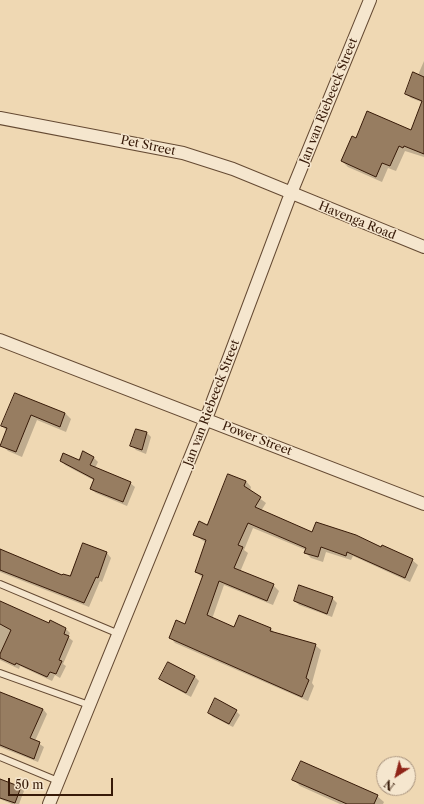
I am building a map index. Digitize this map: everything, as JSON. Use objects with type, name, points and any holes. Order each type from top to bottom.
[{"type":"street","name":"Jan van Riebeeck Street","points":[[49,804],[206,419],[291,193],[370,0]]},
{"type":"street","name":"Pet Street","points":[[0,118],[183,153],[233,169],[291,193]]},
{"type":"street","name":"Havenga Road","points":[[291,193],[424,247]]},
{"type":"street","name":"Power Street","points":[[0,340],[424,504]]},
{"type":"lane","points":[[0,584],[119,634]]},
{"type":"lane","points":[[0,673],[89,705]]},
{"type":"lane","points":[[0,757],[58,781]]},
{"type":"building","points":[[413,72],[424,77],[424,154],[404,146],[403,148],[399,146],[390,166],[382,163],[376,177],[341,161],[352,136],[356,138],[367,111],[411,130],[422,101],[405,94]]},
{"type":"building","points":[[15,393],[65,413],[60,427],[31,415],[16,452],[0,446],[7,428],[1,426]]},
{"type":"building","points":[[136,429],[147,432],[142,450],[130,446]]},
{"type":"building","points":[[83,451],[94,457],[90,465],[131,482],[123,502],[90,489],[94,479],[60,461],[63,453],[79,460]]},
{"type":"building","points":[[228,474],[246,481],[244,486],[261,497],[255,507],[312,532],[316,522],[356,535],[381,547],[382,545],[413,559],[405,578],[347,552],[346,556],[321,547],[318,557],[304,553],[306,548],[248,523],[238,545],[243,547],[234,568],[274,584],[267,601],[219,581],[207,615],[234,627],[239,615],[271,628],[270,631],[316,644],[306,678],[309,680],[302,697],[169,638],[176,620],[185,624],[203,575],[195,572],[206,540],[193,535],[199,521],[207,525]]},
{"type":"building","points":[[83,543],[107,552],[98,578],[96,577],[84,603],[0,570],[0,549],[62,575],[70,576]]},
{"type":"building","points":[[299,585],[333,597],[327,614],[294,601]]},
{"type":"building","points":[[0,601],[49,623],[50,620],[66,628],[64,634],[69,636],[59,660],[62,661],[56,674],[50,672],[47,677],[16,663],[15,665],[0,658],[0,654],[11,630],[0,624]]},
{"type":"building","points":[[168,662],[195,676],[186,693],[159,679]]},
{"type":"building","points":[[0,692],[43,709],[30,738],[40,742],[34,759],[0,745]]},
{"type":"building","points":[[215,698],[237,710],[229,724],[208,713]]},
{"type":"building","points":[[301,761],[378,796],[374,804],[347,804],[292,780]]},
{"type":"building","points":[[0,779],[21,787],[15,803],[0,798]]}]
